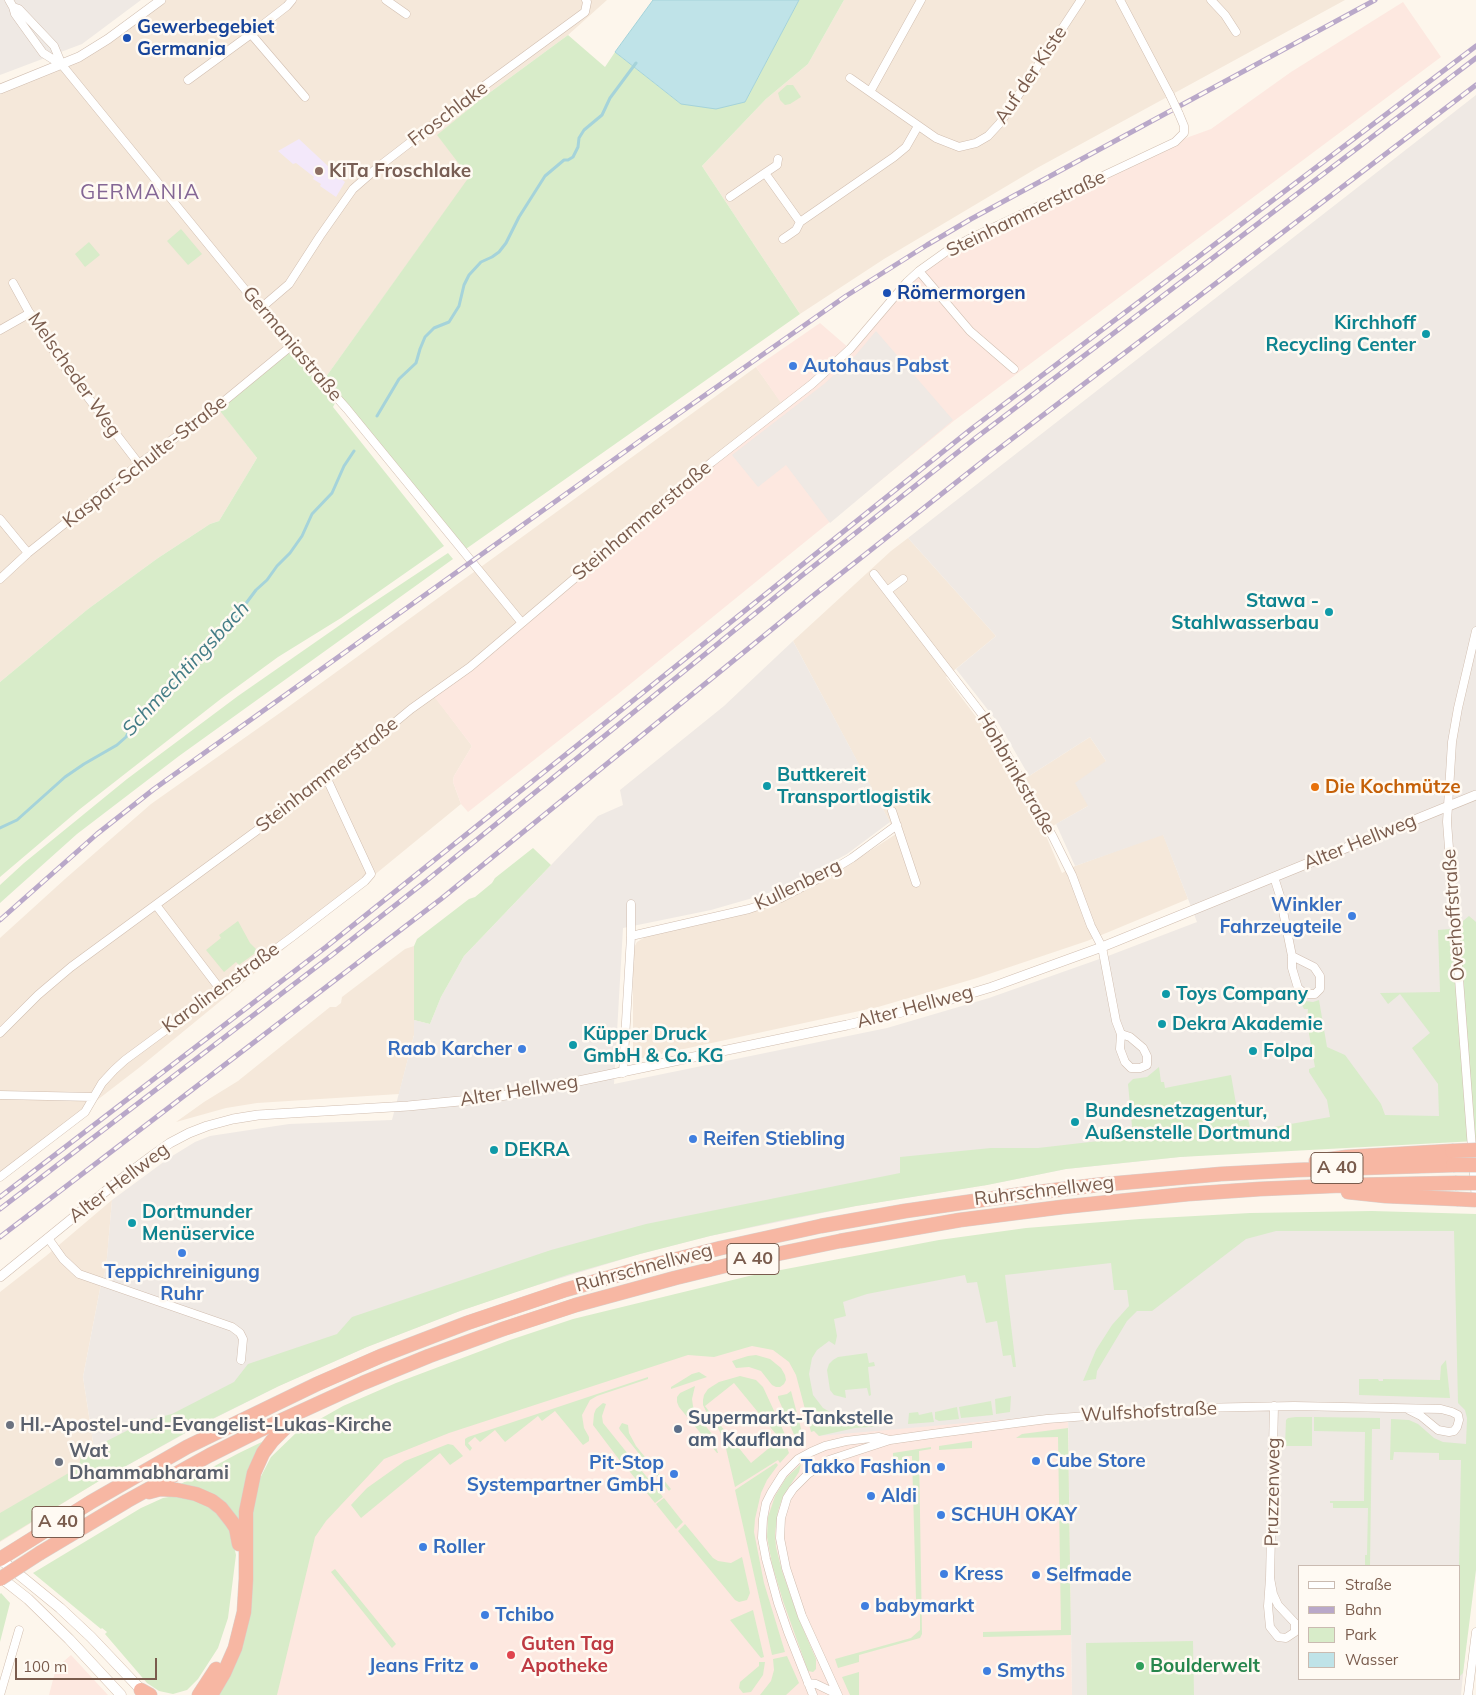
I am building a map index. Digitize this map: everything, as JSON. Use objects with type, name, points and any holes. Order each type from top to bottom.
[{"type":"highway","points":[[1452,1158],[1476,1150]]},
{"type":"highway","name":"Ruhrschnellweg","points":[[0,1559],[91,1502],[187,1447],[294,1394],[356,1367],[427,1338],[564,1290],[712,1250],[860,1219],[1023,1194],[1097,1185],[1221,1174],[1452,1158],[1476,1165]]},
{"type":"highway","name":"Ruhrschnellweg","points":[[0,1578],[127,1501],[232,1444],[321,1402],[428,1356],[527,1321],[628,1290],[753,1259],[877,1234],[1011,1213],[1152,1198],[1288,1188],[1476,1183]]},
{"type":"highway","points":[[1288,1188],[1311,1188],[1386,1196],[1476,1201]]},
{"type":"highway","points":[[200,1694],[224,1673],[235,1648],[244,1612],[246,1512],[254,1473],[267,1447],[282,1428],[295,1417],[321,1402]]},
{"type":"highway","points":[[127,1501],[147,1492],[160,1489],[186,1491],[212,1501],[229,1516],[236,1528],[241,1562],[236,1611],[227,1646],[213,1675],[200,1694]]},
{"type":"main road","points":[[0,1559],[67,1614],[146,1693]]},
{"type":"main road","points":[[0,1578],[28,1599],[69,1639],[121,1695]]},
{"type":"street","points":[[0,89],[79,57],[108,39],[161,0]]},
{"type":"street","points":[[188,80],[292,0]]},
{"type":"street","points":[[386,0],[406,14]]},
{"type":"street","name":"Froschlake","points":[[261,308],[289,284],[353,189],[377,168],[469,97],[585,12],[586,0]]},
{"type":"street","points":[[870,92],[921,0]]},
{"type":"street","name":"Auf der Kiste","points":[[850,78],[936,138],[959,146],[976,143],[988,136],[1000,122],[1081,0]]},
{"type":"street","name":"Steinhammerstraße","points":[[0,1033],[38,995],[71,967],[327,779],[411,709],[470,666],[712,462],[829,370],[854,345],[907,282],[919,271],[970,238],[1175,142],[1184,133],[1180,114],[1120,0]]},
{"type":"street","points":[[1211,0],[1225,15],[1236,32]]},
{"type":"street","name":"Germaniastraße","points":[[11,3],[15,14],[43,53],[62,65]]},
{"type":"street","name":"Germaniastraße","points":[[11,3],[54,46],[62,65],[522,623]]},
{"type":"street","points":[[250,34],[305,97]]},
{"type":"street","points":[[783,239],[796,230],[800,222],[894,158],[906,147],[918,126]]},
{"type":"street","points":[[730,197],[777,165],[778,159]]},
{"type":"street","points":[[766,173],[800,222]]},
{"type":"street","points":[[919,271],[970,331],[1014,370]]},
{"type":"street","name":"Melscheder Weg","points":[[13,283],[64,366],[139,464]]},
{"type":"street","points":[[0,330],[30,313]]},
{"type":"street","name":"Kaspar-Schulte-Straße","points":[[0,579],[28,553],[139,464],[208,414],[292,346]]},
{"type":"street","points":[[0,519],[28,553]]},
{"type":"street","name":"Hohbrinkstraße","points":[[874,574],[991,726],[1059,849],[1102,948]]},
{"type":"street","points":[[887,591],[903,579]]},
{"type":"street","name":"Overhoffstraße","points":[[1476,631],[1456,717],[1447,806],[1476,1201]]},
{"type":"street","name":"Karolinenstraße","points":[[0,1177],[85,1112],[102,1084],[124,1060],[350,892],[371,874],[327,779]]},
{"type":"street","name":"Alter Hellweg","points":[[0,1277],[153,1155],[177,1139],[207,1126],[242,1117],[275,1113],[408,1106],[479,1099],[623,1073],[872,1020],[924,1007],[992,987],[1102,948],[1476,795]]},
{"type":"street","points":[[892,811],[916,884]]},
{"type":"street","name":"Kullenberg","points":[[631,936],[749,909],[781,898],[852,858],[896,825]]},
{"type":"street","points":[[1274,878],[1280,896],[1292,956],[1292,968],[1298,988],[1305,994],[1315,994],[1320,989],[1320,976],[1314,967],[1292,956]]},
{"type":"street","points":[[623,1073],[631,936],[631,904]]},
{"type":"street","points":[[156,905],[220,989]]},
{"type":"street","points":[[1102,948],[1116,1021],[1121,1034],[1120,1049],[1125,1062],[1131,1068],[1140,1068],[1146,1065],[1147,1056],[1143,1048],[1130,1037],[1121,1034]]},
{"type":"street","points":[[0,1095],[94,1097]]},
{"type":"street","points":[[48,1238],[63,1259],[79,1274],[232,1327],[240,1333],[243,1340],[241,1360]]},
{"type":"street","name":"Wulfshofstraße","points":[[838,1694],[802,1616],[786,1568],[780,1538],[787,1498],[793,1489],[820,1466],[839,1456],[890,1440],[1055,1418],[1196,1408],[1274,1406],[1430,1409],[1452,1412],[1458,1416],[1459,1420],[1454,1431],[1438,1430],[1421,1416],[1409,1410]]},
{"type":"street","name":"Pruzzenweg","points":[[1270,1578],[1273,1594],[1278,1605],[1295,1623],[1295,1632],[1286,1638],[1278,1637],[1270,1627],[1268,1606],[1274,1406]]},
{"type":"street","name":"Wulfshofstraße","points":[[813,1695],[780,1610],[764,1550],[763,1519],[766,1503],[783,1474],[798,1459],[811,1452],[825,1446],[846,1441],[879,1437],[890,1440]]},
{"type":"street","points":[[0,1695],[19,1630]]},
{"type":"street","points":[[1468,1695],[1476,1632]]},
{"type":"street","name":"Wulfshofstraße","points":[[808,1683],[816,1684],[838,1694]]},
{"type":"shaded area","points":[[0,0],[141,0],[82,44],[0,75]]},
{"type":"shaded area","points":[[161,0],[607,0],[568,35],[481,99],[438,135],[470,177],[323,381],[218,407],[257,458],[219,521],[210,524],[158,558],[88,609],[0,682],[0,89],[62,65]]},
{"type":"shaded area","points":[[844,0],[1345,0],[1037,168],[884,259],[800,314],[702,166],[766,99],[808,64]]},
{"type":"shaded area","points":[[1403,2],[1441,57],[955,420],[618,694],[468,812],[461,804],[453,782],[454,776],[472,746],[432,694],[783,406],[756,367],[820,323],[850,349],[894,298],[932,261],[1175,142],[1211,129],[1291,72]]},
{"type":"shaded area","points":[[1476,95],[1476,1135],[1180,1157],[1066,1169],[987,1185],[856,1206],[710,1236],[640,1254],[515,1292],[367,1347],[279,1386],[195,1428],[99,1481],[83,1377],[100,1289],[106,1269],[112,1200],[169,1158],[195,1142],[210,1136],[289,1124],[392,1120],[414,1035],[414,1020],[430,1024],[441,997],[464,956],[598,816],[623,805],[620,790],[724,706],[793,641],[890,822],[847,854],[794,883],[770,893],[711,910],[623,928],[614,1084],[887,1028],[989,998],[1197,922],[1163,835],[1075,866],[1056,824],[1088,806],[1075,783],[1106,761],[1090,737],[1029,776],[999,724],[956,669],[996,636],[908,538]]},
{"type":"shaded area","name":"KiTa Froschlake","points":[[299,139],[345,182],[336,197],[320,186],[321,184],[313,179],[314,177],[296,163],[293,164],[278,151]]},
{"type":"shaded area","points":[[876,331],[953,420],[830,523],[786,465],[758,487],[732,455],[824,384],[855,356]]},
{"type":"shaded area","points":[[756,367],[784,406],[433,694],[472,746],[454,776],[453,782],[461,804],[140,1067],[0,1175],[0,938],[151,804],[284,710]]},
{"type":"shaded area","points":[[908,538],[996,636],[946,677],[989,734],[1018,783],[1090,737],[1106,761],[1088,806],[1044,831],[1062,873],[1075,866],[1163,834],[1188,899],[1087,941],[977,978],[878,1007],[633,1060],[633,949],[637,942],[650,934],[799,892],[828,878],[896,834],[793,641],[891,551]]},
{"type":"shaded area","points":[[414,946],[414,1035],[399,1094],[257,1103],[226,1108],[176,1122],[238,1081],[330,1007],[336,1007],[341,1003],[342,997],[405,949]]},
{"type":"shaded area","points":[[112,1200],[106,1269],[100,1289],[83,1377],[99,1481],[0,1542],[0,1292]]},
{"type":"shaded area","points":[[1274,1228],[1458,1228],[1476,1540],[1461,1695],[1072,1695],[1068,1414],[819,1436],[795,1309],[941,1276]]},
{"type":"shaded area","points":[[795,1309],[1068,1414],[1072,1695],[264,1695],[307,1536],[381,1458],[453,1428]]},
{"type":"shaded area","points":[[71,1655],[108,1695],[49,1695],[56,1668]]},
{"type":"green space","points":[[799,0],[844,0],[808,64],[766,99],[702,166],[800,314],[463,551],[337,399],[333,407],[444,546],[341,618],[278,657],[222,698],[80,809],[0,877],[0,682],[88,609],[158,558],[210,524],[219,521],[257,458],[217,407],[291,346],[323,381],[469,177],[437,135],[481,99],[568,35],[605,67],[615,52],[681,104],[745,102]]},
{"type":"green space","points":[[787,85],[793,85],[801,97],[785,105],[780,100],[778,93]]},
{"type":"green space","points":[[181,229],[202,254],[188,265],[167,241]]},
{"type":"green space","points":[[89,242],[100,255],[85,267],[75,254]]},
{"type":"green space","points":[[448,553],[453,559],[179,756],[77,834],[0,903],[0,885],[24,863],[127,779],[238,696]]},
{"type":"green space","points":[[533,848],[551,865],[464,956],[441,997],[430,1024],[414,1020],[414,946],[417,939],[469,899],[475,897],[492,883],[495,878]]},
{"type":"green space","points":[[1469,916],[1476,922],[1476,1141],[1180,1157],[1066,1169],[987,1185],[783,1220],[640,1254],[570,1274],[460,1311],[367,1347],[279,1386],[194,1428],[99,1481],[0,1541],[0,1513],[79,1467],[81,1454],[148,1420],[172,1414],[234,1382],[248,1364],[337,1334],[352,1317],[551,1250],[646,1224],[900,1173],[900,1157],[991,1148],[1038,1148],[1133,1137],[1128,1084],[1133,1079],[1147,1077],[1159,1067],[1161,1082],[1164,1082],[1165,1088],[1231,1075],[1239,1121],[1248,1119],[1251,1131],[1330,1117],[1327,1100],[1309,1072],[1309,1069],[1315,1067],[1307,1023],[1308,1009],[1304,1009],[1302,1005],[1305,1001],[1313,1002],[1319,1000],[1327,1047],[1345,1055],[1381,1104],[1385,1115],[1439,1116],[1438,1084],[1412,1048],[1430,1033],[1400,994],[1388,1004],[1380,993],[1440,992],[1438,930],[1462,928],[1463,921]]},
{"type":"green space","points":[[238,921],[250,943],[258,951],[239,965],[236,962],[224,972],[206,950],[221,938],[219,935]]},
{"type":"green space","points":[[1372,1211],[1476,1214],[1476,1570],[1463,1673],[1461,1675],[1461,1565],[1459,1565],[1461,1460],[1439,1460],[1439,1453],[1394,1452],[1393,1460],[1390,1460],[1391,1419],[1409,1420],[1418,1424],[1434,1438],[1443,1442],[1466,1444],[1467,1418],[1465,1410],[1458,1403],[1454,1231],[1276,1231],[1246,1239],[1152,1311],[1137,1311],[1127,1321],[1097,1371],[1096,1379],[1083,1381],[1096,1350],[1112,1325],[1129,1306],[1127,1290],[1114,1290],[1111,1263],[1005,1275],[1016,1367],[1013,1367],[1011,1355],[1003,1356],[997,1321],[986,1323],[977,1282],[967,1283],[965,1275],[867,1294],[843,1302],[846,1316],[834,1319],[837,1336],[835,1345],[829,1341],[817,1350],[812,1358],[809,1374],[813,1395],[823,1408],[840,1415],[881,1411],[882,1426],[855,1428],[819,1436],[814,1431],[811,1432],[796,1375],[789,1362],[773,1350],[752,1346],[714,1357],[688,1355],[449,1433],[384,1459],[326,1521],[315,1537],[277,1695],[217,1695],[240,1645],[252,1510],[256,1486],[271,1457],[297,1432],[343,1406],[396,1383],[510,1340],[573,1319],[749,1276],[939,1240],[1026,1228],[1250,1213]]},
{"type":"green space","points":[[867,1353],[869,1363],[874,1362],[875,1366],[868,1367],[871,1395],[869,1396],[867,1388],[845,1390],[846,1398],[834,1395],[830,1390],[827,1370],[829,1364],[838,1357]]},
{"type":"green space","points":[[756,1355],[770,1359],[781,1368],[786,1380],[784,1384],[776,1387],[772,1385],[761,1371],[749,1367],[736,1368],[732,1361]]},
{"type":"green space","points":[[1446,1360],[1450,1398],[1359,1395],[1359,1379],[1378,1379],[1379,1381],[1383,1381],[1383,1379],[1440,1380],[1441,1366]]},
{"type":"green space","points":[[699,1372],[707,1377],[671,1389],[671,1387],[692,1374]]},
{"type":"green space","points":[[740,1376],[756,1380],[763,1387],[789,1443],[786,1445],[789,1453],[780,1463],[778,1460],[735,1487],[724,1440],[715,1422],[717,1421],[751,1463],[780,1439],[734,1383],[705,1406],[711,1414],[708,1415],[703,1405],[703,1400],[708,1389],[719,1382]]},
{"type":"green space","points":[[648,1377],[648,1379],[590,1400],[582,1415],[584,1428],[589,1437],[589,1441],[583,1445],[555,1411],[542,1421],[538,1416],[505,1442],[495,1430],[480,1442],[475,1437],[468,1443],[472,1448],[470,1451],[465,1445],[465,1439],[468,1437]]},
{"type":"green space","points":[[695,1386],[692,1399],[695,1413],[712,1434],[718,1453],[679,1407],[677,1402],[677,1397],[680,1393]]},
{"type":"green space","points":[[791,1391],[803,1436],[796,1439],[778,1398],[778,1396]]},
{"type":"green space","points":[[1011,1396],[1010,1412],[996,1414],[995,1399]]},
{"type":"green space","points":[[991,1401],[993,1415],[961,1418],[959,1407]]},
{"type":"green space","points":[[603,1403],[606,1404],[602,1416],[603,1423],[632,1459],[624,1466],[593,1425],[596,1409]]},
{"type":"green space","points":[[957,1407],[959,1419],[939,1421],[935,1419],[935,1412]]},
{"type":"green space","points":[[918,1412],[919,1415],[932,1412],[934,1422],[908,1424],[909,1413]]},
{"type":"green space","points":[[1296,1417],[1312,1417],[1312,1446],[1285,1446],[1286,1420]]},
{"type":"green space","points":[[1314,1417],[1380,1418],[1380,1429],[1372,1429],[1370,1565],[1365,1565],[1368,1508],[1333,1508],[1333,1503],[1330,1503],[1330,1501],[1364,1501],[1365,1432],[1314,1431]]},
{"type":"green space","points":[[622,1423],[628,1425],[629,1433],[636,1446],[671,1489],[669,1491],[620,1430],[619,1428]]},
{"type":"green space","points":[[1068,1428],[1071,1635],[983,1637],[983,1632],[1061,1630],[1058,1437],[1016,1438],[1022,1434]]},
{"type":"green space","points":[[270,1438],[240,1525],[175,1487],[239,1453]]},
{"type":"green space","points":[[972,1441],[972,1448],[939,1450],[939,1446]]},
{"type":"green space","points":[[448,1444],[453,1445],[463,1456],[450,1465],[440,1453],[361,1518],[351,1505],[367,1488],[405,1461]]},
{"type":"green space","points":[[931,1447],[931,1449],[919,1451],[922,1634],[920,1638],[859,1655],[859,1662],[838,1668],[835,1659],[911,1638],[920,1630],[920,1599],[916,1599],[912,1456],[905,1456],[904,1460],[898,1460],[898,1457],[893,1457],[893,1453]]},
{"type":"green space","points":[[633,1460],[663,1497],[655,1503],[626,1467]]},
{"type":"green space","points":[[776,1463],[778,1465],[767,1480],[761,1493],[754,1532],[764,1583],[785,1652],[772,1655],[735,1490]]},
{"type":"green space","points":[[801,1464],[799,1472],[783,1496],[778,1511],[775,1534],[782,1571],[798,1617],[816,1659],[816,1669],[813,1672],[808,1671],[783,1601],[772,1564],[767,1537],[768,1517],[775,1496],[786,1478]]},
{"type":"green space","points":[[183,1496],[214,1508],[225,1520],[231,1533],[236,1555],[228,1618],[218,1648],[198,1679],[187,1690],[173,1694],[159,1691],[147,1683],[105,1634],[107,1632],[33,1573],[141,1508],[163,1498]]},
{"type":"green space","points":[[664,1498],[683,1522],[676,1529],[656,1504]]},
{"type":"green space","points":[[685,1524],[713,1558],[718,1561],[731,1563],[742,1557],[750,1593],[747,1600],[739,1602],[735,1600],[678,1531]]},
{"type":"green space","points":[[335,1569],[396,1644],[392,1648],[331,1572]]},
{"type":"green space","points":[[0,1594],[10,1603],[0,1642]]},
{"type":"green space","points":[[753,1610],[764,1657],[761,1658],[730,1620]]},
{"type":"green space","name":"Boulderwelt","points":[[1193,1641],[1194,1695],[1087,1695],[1086,1643]]},
{"type":"green space","points":[[787,1656],[799,1683],[786,1695],[760,1695],[771,1681],[774,1670],[773,1659]]},
{"type":"green space","points":[[759,1662],[765,1662],[763,1675],[751,1692],[743,1693],[739,1688],[740,1682],[759,1666]]},
{"type":"green space","points":[[859,1672],[859,1695],[850,1695],[842,1677]]},
{"type":"water","points":[[653,0],[799,0],[745,102],[716,109],[681,104],[615,52]]},
{"type":"waterway","name":"Schmechtingsbach","points":[[377,416],[399,379],[416,363],[425,337],[434,328],[449,322],[459,306],[464,285],[469,275],[481,262],[499,252],[545,176],[564,160],[573,157],[578,147],[579,138],[584,130],[602,115],[610,98],[636,63]]},
{"type":"waterway","name":"Schmechtingsbach","points":[[0,828],[17,820],[65,777],[117,745],[126,737],[134,722],[191,669],[232,622],[256,590],[290,553],[302,536],[312,514],[332,493],[344,466],[354,451]]},
{"type":"railway","points":[[0,920],[97,834],[154,789],[644,438],[846,296],[971,219],[1375,0]]},
{"type":"railway","points":[[0,1197],[326,947],[970,430],[1476,46]]},
{"type":"railway","points":[[0,1209],[426,881],[800,577],[977,437],[1476,58]]},
{"type":"railway","points":[[0,1237],[441,899],[814,595],[992,454],[1476,85]]},
{"type":"place","name":"Gewerbegebiet Germania","points":[[127,38]]},
{"type":"place","name":"KiTa Froschlake","points":[[319,171]]},
{"type":"place","name":"Römermorgen","points":[[887,293]]},
{"type":"place","name":"Kirchhoff Recycling Center","points":[[1426,334]]},
{"type":"place","name":"Autohaus Pabst","points":[[793,366]]},
{"type":"place","name":"Stawa - Stahlwasserbau","points":[[1329,612]]},
{"type":"place","name":"Buttkereit Transportlogistik","points":[[767,786]]},
{"type":"place","name":"Die Kochmütze","points":[[1315,787]]},
{"type":"place","name":"Winkler Fahrzeugteile","points":[[1352,916]]},
{"type":"place","name":"Toys Company","points":[[1166,994]]},
{"type":"place","name":"Dekra Akademie","points":[[1162,1024]]},
{"type":"place","name":"Küpper Druck GmbH & Co. KG","points":[[573,1045]]},
{"type":"place","name":"Raab Karcher","points":[[522,1049]]},
{"type":"place","name":"Folpa","points":[[1253,1051]]},
{"type":"place","name":"Bundesnetzagentur, Außenstelle Dortmund","points":[[1075,1122]]},
{"type":"place","name":"Reifen Stiebling","points":[[693,1139]]},
{"type":"place","name":"DEKRA","points":[[494,1150]]},
{"type":"place","name":"Dortmunder Menüservice","points":[[132,1223]]},
{"type":"place","name":"Teppichreinigung Ruhr","points":[[182,1253]]},
{"type":"place","name":"Hl.-Apostel-und-Evangelist-Lukas-Kirche","points":[[10,1425]]},
{"type":"place","name":"Supermarkt-Tankstelle am Kaufland","points":[[678,1429]]},
{"type":"place","name":"Cube Store","points":[[1036,1461]]},
{"type":"place","name":"Wat Dhammabharami","points":[[59,1462]]},
{"type":"place","name":"Takko Fashion","points":[[941,1467]]},
{"type":"place","name":"Pit-Stop Systempartner GmbH","points":[[674,1474]]},
{"type":"place","name":"Aldi","points":[[871,1496]]},
{"type":"place","name":"SCHUH OKAY","points":[[941,1515]]},
{"type":"place","name":"Roller","points":[[423,1547]]},
{"type":"place","name":"Kress","points":[[944,1574]]},
{"type":"place","name":"Selfmade","points":[[1036,1575]]},
{"type":"place","name":"babymarkt","points":[[865,1606]]},
{"type":"place","name":"Tchibo","points":[[485,1615]]},
{"type":"place","name":"Guten Tag Apotheke","points":[[511,1655]]},
{"type":"place","name":"Jeans Fritz","points":[[474,1666]]},
{"type":"place","name":"Boulderwelt","points":[[1140,1666]]},
{"type":"place","name":"Smyths","points":[[987,1671]]},
{"type":"district","name":"GERMANIA","points":[[140,193]]}]
